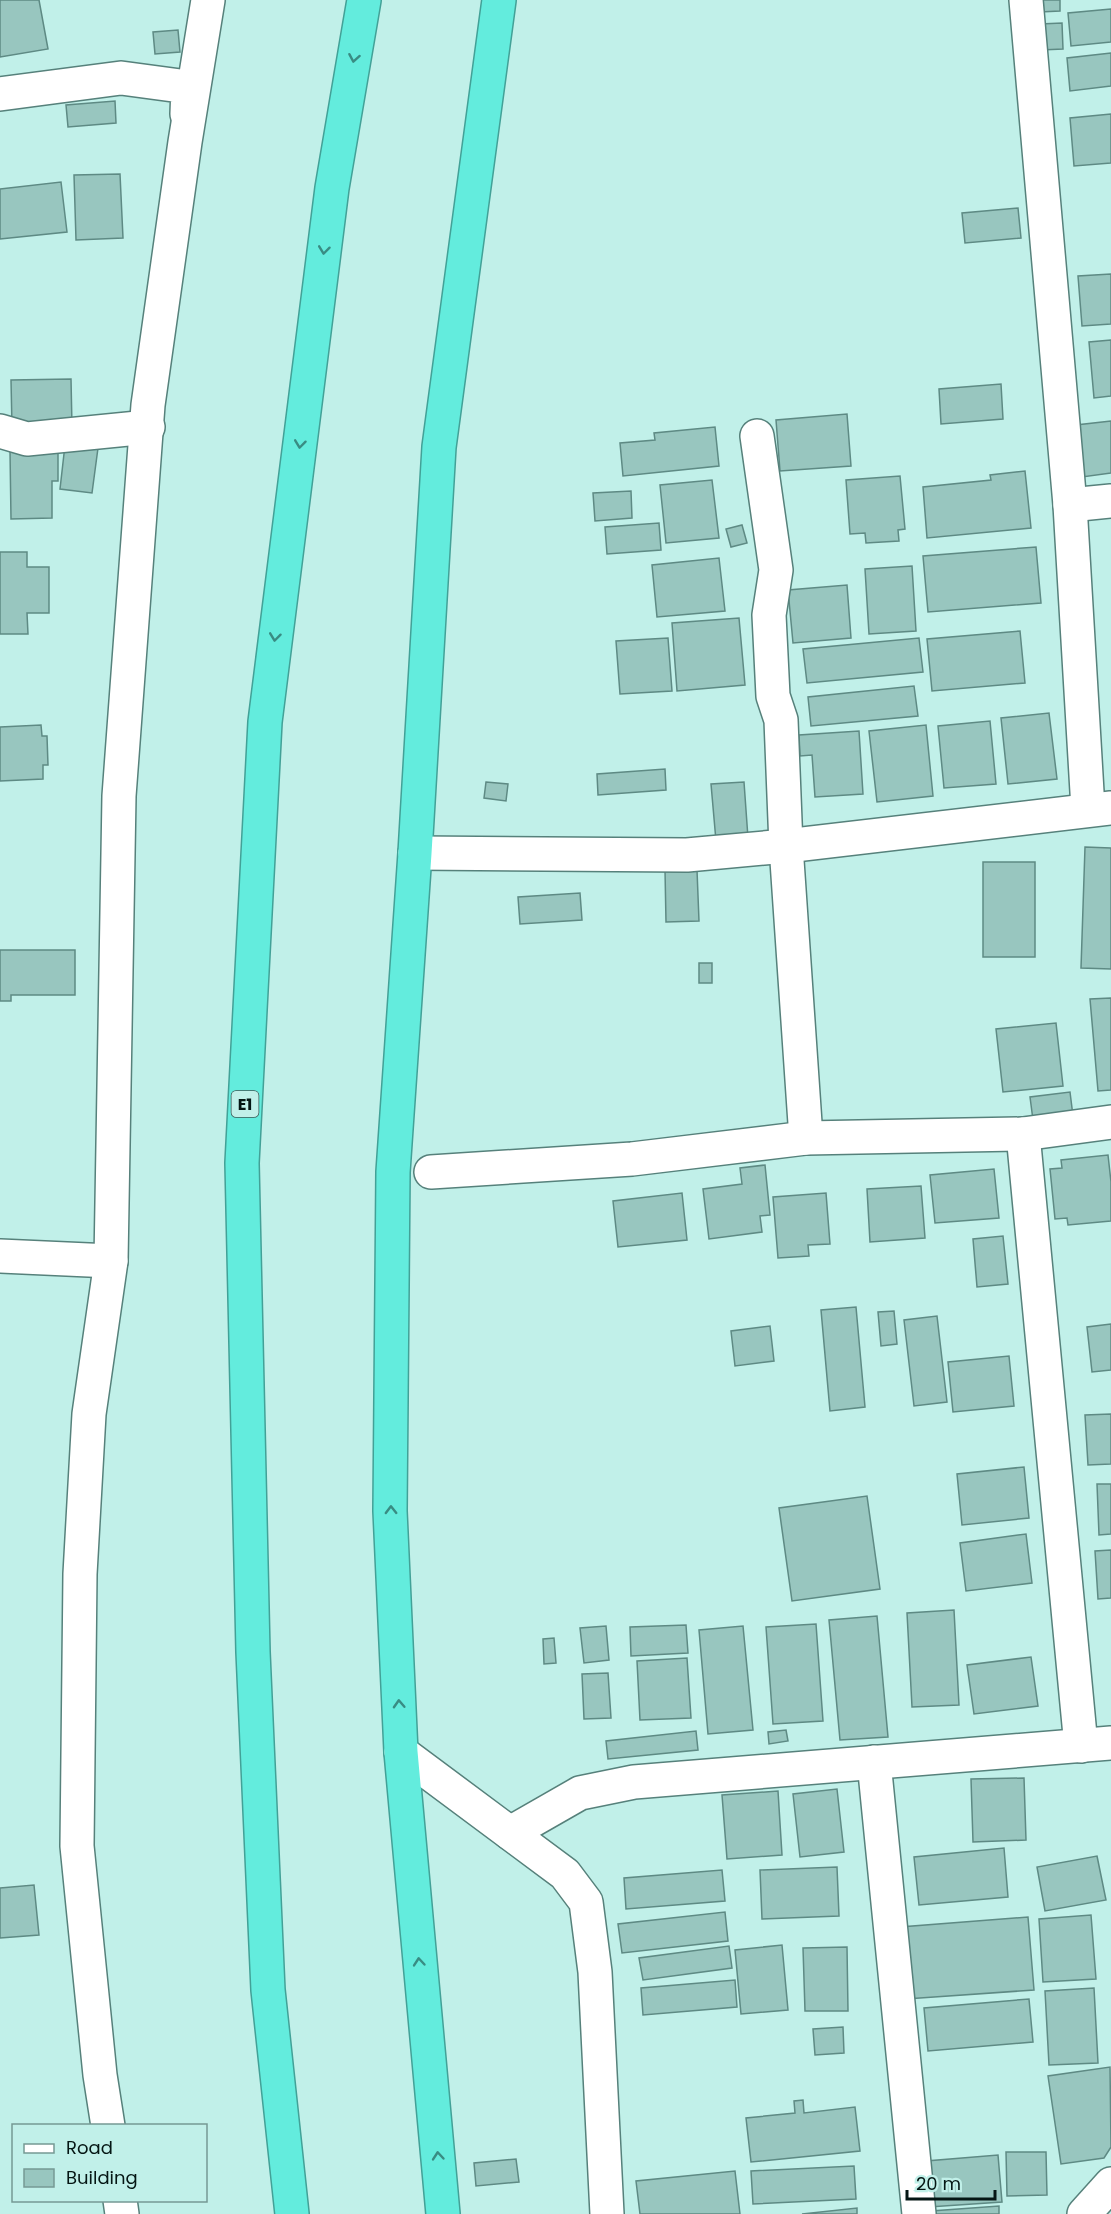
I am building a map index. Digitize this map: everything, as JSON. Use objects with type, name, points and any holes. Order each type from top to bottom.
[{"type":"highway","name":"E1","points":[[292,2214],[268,1978],[253,1652],[242,1163],[265,722],[332,188],[364,0]]},
{"type":"highway","points":[[443,2214],[401,1752],[390,1511],[393,1173],[439,447],[499,0]]},
{"type":"street","points":[[108,2124],[100,2075],[77,1846],[80,1574],[89,1414],[111,1261],[118,796],[148,405],[185,142],[208,0]]},
{"type":"street","points":[[415,853],[687,855],[786,846],[1099,809],[1026,0]]},
{"type":"street","points":[[0,94],[121,78],[188,87],[185,142]]},
{"type":"street","points":[[0,431],[27,439],[148,427]]},
{"type":"street","points":[[757,436],[776,570],[769,615],[773,696],[781,720],[786,846],[806,1138]]},
{"type":"street","points":[[1070,505],[1111,501]]},
{"type":"street","points":[[431,1172],[632,1159],[806,1138],[1023,1134],[1111,1122]]},
{"type":"street","points":[[510,1833],[580,1793],[634,1782],[1096,1745],[1023,1134]]},
{"type":"street","points":[[0,1256],[111,1261]]},
{"type":"street","points":[[401,1752],[565,1874],[586,1902],[595,1972],[607,2214]]},
{"type":"street","points":[[874,1762],[919,2214]]},
{"type":"street","points":[[1084,2214],[1111,2184]]},
{"type":"building","points":[[0,0],[39,0],[48,49],[0,57]]},
{"type":"building","points":[[1040,0],[1060,0],[1060,11],[1040,12]]},
{"type":"building","points":[[1111,9],[1111,42],[1071,46],[1068,13]]},
{"type":"building","points":[[1062,23],[1063,49],[1041,50],[1040,24]]},
{"type":"building","points":[[178,30],[180,52],[155,54],[153,32]]},
{"type":"building","points":[[1111,53],[1111,86],[1070,91],[1067,58]]},
{"type":"building","points":[[115,101],[116,123],[68,127],[66,105]]},
{"type":"building","points":[[1111,114],[1111,163],[1074,166],[1070,118]]},
{"type":"building","points":[[120,174],[123,238],[76,240],[74,175]]},
{"type":"building","points":[[61,182],[67,232],[0,239],[0,189]]},
{"type":"building","points":[[1018,208],[1021,238],[965,243],[962,213]]},
{"type":"building","points":[[1111,274],[1111,324],[1082,326],[1078,276]]},
{"type":"building","points":[[1111,340],[1111,396],[1094,398],[1089,342]]},
{"type":"building","points":[[71,379],[72,427],[12,428],[11,380]]},
{"type":"building","points":[[1001,384],[1003,419],[941,424],[939,389]]},
{"type":"building","points":[[847,414],[851,466],[780,471],[776,420]]},
{"type":"building","points":[[1111,421],[1111,473],[1082,477],[1076,425]]},
{"type":"building","points":[[715,427],[719,466],[623,476],[620,443],[655,440],[654,433]]},
{"type":"building","points":[[65,445],[98,448],[92,493],[60,489]]},
{"type":"building","points":[[10,451],[58,451],[58,481],[52,481],[52,518],[11,519]]},
{"type":"building","points":[[1025,471],[1031,528],[927,538],[923,487],[991,480],[990,475]]},
{"type":"building","points":[[900,476],[905,529],[898,530],[899,541],[866,543],[865,533],[850,534],[846,480]]},
{"type":"building","points":[[712,480],[719,538],[666,543],[660,485]]},
{"type":"building","points":[[631,491],[632,518],[595,521],[593,493]]},
{"type":"building","points":[[659,523],[661,550],[607,554],[605,527]]},
{"type":"building","points":[[742,525],[747,543],[731,547],[726,529]]},
{"type":"building","points":[[1036,547],[1041,603],[928,612],[923,556]]},
{"type":"building","points":[[0,552],[27,552],[27,567],[49,567],[49,613],[27,613],[28,634],[0,634]]},
{"type":"building","points":[[719,558],[725,611],[657,617],[652,565]]},
{"type":"building","points":[[912,566],[916,631],[869,634],[865,569]]},
{"type":"building","points":[[847,585],[851,638],[793,643],[788,590]]},
{"type":"building","points":[[739,618],[745,685],[677,691],[672,623]]},
{"type":"building","points":[[1020,631],[1025,683],[932,691],[927,639]]},
{"type":"building","points":[[668,638],[672,691],[620,694],[616,641]]},
{"type":"building","points":[[919,638],[923,672],[807,683],[803,649]]},
{"type":"building","points":[[914,686],[918,716],[811,726],[808,697]]},
{"type":"building","points":[[1049,713],[1057,779],[1008,784],[1001,718]]},
{"type":"building","points":[[990,721],[996,784],[944,788],[938,726]]},
{"type":"building","points":[[41,725],[42,736],[47,736],[48,765],[43,765],[43,779],[0,781],[0,727]]},
{"type":"building","points":[[926,725],[933,796],[877,802],[869,731]]},
{"type":"building","points":[[859,731],[863,794],[815,797],[812,755],[800,756],[799,735]]},
{"type":"building","points":[[665,769],[666,790],[598,795],[597,774]]},
{"type":"building","points":[[486,782],[508,784],[506,801],[484,798]]},
{"type":"building","points":[[744,782],[748,838],[716,841],[711,784]]},
{"type":"building","points":[[1085,847],[1111,848],[1111,969],[1081,968]]},
{"type":"building","points":[[983,862],[1035,862],[1035,957],[983,957]]},
{"type":"building","points":[[665,870],[697,870],[699,921],[666,922]]},
{"type":"building","points":[[580,893],[582,920],[520,924],[518,897]]},
{"type":"building","points":[[0,950],[75,950],[75,995],[11,995],[11,1001],[0,1001]]},
{"type":"building","points":[[699,963],[712,963],[712,983],[699,983]]},
{"type":"building","points":[[1111,998],[1111,1090],[1098,1091],[1090,999]]},
{"type":"building","points":[[1056,1023],[1063,1086],[1003,1092],[996,1029]]},
{"type":"building","points":[[1070,1092],[1073,1116],[1033,1120],[1030,1097]]},
{"type":"building","points":[[1108,1155],[1111,1221],[1068,1225],[1067,1218],[1055,1219],[1050,1169],[1062,1168],[1061,1160]]},
{"type":"building","points":[[765,1165],[770,1215],[760,1216],[762,1232],[709,1239],[703,1189],[742,1184],[740,1168]]},
{"type":"building","points":[[994,1169],[999,1218],[935,1223],[930,1175]]},
{"type":"building","points":[[921,1186],[925,1238],[870,1242],[867,1189]]},
{"type":"building","points":[[682,1193],[687,1240],[618,1247],[613,1201]]},
{"type":"building","points":[[826,1193],[830,1244],[808,1245],[809,1256],[778,1258],[773,1197]]},
{"type":"building","points":[[1003,1236],[1008,1284],[977,1287],[973,1239]]},
{"type":"building","points":[[856,1307],[865,1407],[830,1411],[821,1310]]},
{"type":"building","points":[[894,1311],[897,1344],[881,1346],[878,1312]]},
{"type":"building","points":[[937,1316],[947,1402],[914,1406],[904,1320]]},
{"type":"building","points":[[1111,1324],[1111,1370],[1092,1372],[1087,1327]]},
{"type":"building","points":[[770,1326],[774,1361],[735,1366],[731,1331]]},
{"type":"building","points":[[1009,1356],[1014,1406],[953,1412],[948,1362]]},
{"type":"building","points":[[1111,1414],[1111,1464],[1088,1465],[1085,1415]]},
{"type":"building","points":[[1024,1467],[1029,1518],[962,1525],[957,1474]]},
{"type":"building","points":[[1097,1484],[1111,1484],[1111,1534],[1099,1535]]},
{"type":"building","points":[[867,1496],[880,1589],[792,1601],[779,1508]]},
{"type":"building","points":[[1026,1534],[1032,1583],[966,1591],[960,1543]]},
{"type":"building","points":[[1111,1550],[1111,1598],[1098,1599],[1095,1551]]},
{"type":"building","points":[[954,1610],[959,1705],[912,1707],[907,1613]]},
{"type":"building","points":[[877,1616],[888,1737],[840,1740],[829,1620]]},
{"type":"building","points":[[816,1624],[823,1721],[773,1724],[766,1627]]},
{"type":"building","points":[[686,1625],[688,1653],[631,1656],[630,1627]]},
{"type":"building","points":[[606,1626],[609,1660],[584,1663],[580,1628]]},
{"type":"building","points":[[743,1626],[753,1730],[708,1734],[699,1630]]},
{"type":"building","points":[[554,1638],[556,1663],[544,1664],[543,1639]]},
{"type":"building","points":[[1031,1657],[1038,1706],[974,1714],[967,1665]]},
{"type":"building","points":[[687,1658],[691,1718],[640,1720],[637,1661]]},
{"type":"building","points":[[608,1673],[611,1718],[584,1719],[582,1674]]},
{"type":"building","points":[[786,1730],[788,1741],[769,1744],[768,1732]]},
{"type":"building","points":[[696,1731],[698,1750],[608,1759],[606,1741]]},
{"type":"building","points":[[1024,1778],[1026,1840],[973,1842],[971,1779]]},
{"type":"building","points":[[837,1789],[844,1852],[800,1857],[793,1794]]},
{"type":"building","points":[[778,1791],[782,1855],[727,1859],[722,1795]]},
{"type":"building","points":[[1004,1848],[1008,1897],[919,1905],[914,1857]]},
{"type":"building","points":[[1097,1856],[1106,1900],[1045,1911],[1037,1867]]},
{"type":"building","points":[[837,1867],[839,1916],[762,1919],[760,1870]]},
{"type":"building","points":[[722,1870],[725,1901],[626,1909],[624,1878]]},
{"type":"building","points":[[34,1885],[39,1935],[0,1938],[0,1888]]},
{"type":"building","points":[[725,1912],[728,1941],[622,1953],[618,1924]]},
{"type":"building","points":[[1091,1915],[1096,1979],[1043,1982],[1039,1919]]},
{"type":"building","points":[[1028,1917],[1034,1990],[906,1999],[900,1927]]},
{"type":"building","points":[[782,1945],[788,2010],[741,2014],[735,1950]]},
{"type":"building","points":[[729,1946],[732,1968],[643,1980],[639,1958]]},
{"type":"building","points":[[847,1947],[848,2011],[805,2011],[803,1948]]},
{"type":"building","points":[[735,1980],[737,2007],[643,2015],[641,1988]]},
{"type":"building","points":[[1094,1988],[1098,2063],[1049,2065],[1045,1991]]},
{"type":"building","points":[[1029,1999],[1033,2042],[928,2051],[924,2008]]},
{"type":"building","points":[[843,2027],[844,2053],[815,2055],[813,2029]]},
{"type":"building","points":[[1110,2067],[1111,2147],[1104,2158],[1061,2164],[1048,2076]]},
{"type":"building","points":[[803,2100],[804,2113],[855,2107],[860,2151],[751,2162],[746,2118],[795,2113],[794,2101]]},
{"type":"building","points":[[1006,2152],[1046,2152],[1047,2195],[1007,2196]]},
{"type":"building","points":[[998,2155],[1002,2202],[929,2207],[926,2161]]},
{"type":"building","points":[[516,2159],[519,2182],[476,2186],[474,2163]]},
{"type":"building","points":[[854,2166],[856,2199],[753,2204],[751,2171]]},
{"type":"building","points":[[735,2171],[740,2214],[640,2214],[636,2181]]},
{"type":"building","points":[[999,2206],[999,2214],[931,2214],[931,2211]]},
{"type":"building","points":[[857,2208],[857,2214],[802,2214]]}]
